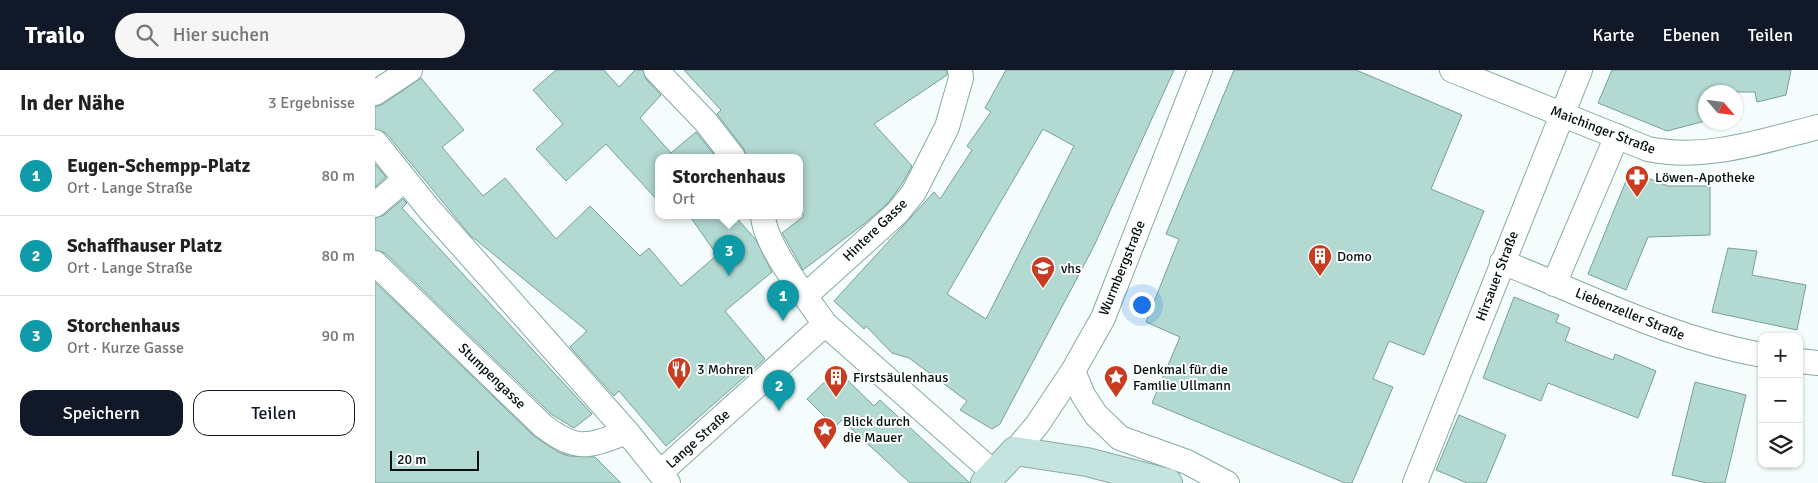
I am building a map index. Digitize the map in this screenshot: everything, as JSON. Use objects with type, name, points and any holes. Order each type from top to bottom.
[{"type":"main road","points":[[989,478],[1015,451],[1087,462],[1168,483]]},
{"type":"street","points":[[375,93],[410,70]]},
{"type":"street","points":[[656,70],[705,121],[731,154]]},
{"type":"street","name":"Hintere Gasse","points":[[805,296],[897,213],[914,192],[947,127],[961,78],[960,70]]},
{"type":"street","name":"Wurmbergstraße","points":[[1015,451],[1037,425],[1073,371],[1103,318],[1200,70]]},
{"type":"street","name":"Maichinger Straße","points":[[1452,70],[1649,149],[1672,154],[1698,154],[1725,150],[1818,127]]},
{"type":"street","name":"Hirsauer Straße","points":[[1415,483],[1580,70]]},
{"type":"street","points":[[1554,284],[1617,136]]},
{"type":"street","name":"Lange Straße","points":[[375,142],[404,180],[627,432],[665,478],[825,324]]},
{"type":"street","points":[[375,205],[404,180]]},
{"type":"street","points":[[763,219],[763,228],[805,296],[825,324],[989,478]]},
{"type":"street","name":"Liebenzeller Straße","points":[[1502,262],[1672,332],[1705,343],[1758,354]]},
{"type":"street","name":"Stumpengasse","points":[[375,263],[541,425],[562,440],[580,445],[603,441],[627,432]]},
{"type":"street","points":[[1803,361],[1818,363]]},
{"type":"street","points":[[1073,371],[1083,395],[1095,414],[1120,438],[1187,462],[1227,483]]},
{"type":"building","points":[[556,70],[604,70],[619,87],[635,70],[643,70],[646,79],[661,95],[640,118],[671,153],[696,132],[714,154],[655,154],[655,198],[606,144],[566,181],[536,149],[563,124],[533,90]]},
{"type":"building","points":[[684,70],[947,70],[947,75],[874,124],[912,166],[902,184],[887,204],[864,224],[803,270],[782,233],[800,219],[803,219],[804,216],[803,154],[745,154],[744,149],[717,114],[721,110]]},
{"type":"building","points":[[1006,70],[1174,70],[1094,246],[1000,424],[992,429],[960,410],[967,401],[909,358],[892,353],[866,326],[864,329],[834,301],[934,192],[940,199],[972,150],[967,146],[991,112],[985,108]],"holes":[[[1043,129],[1074,146],[986,319],[947,294]]]},
{"type":"building","name":"Domo","points":[[1234,70],[1356,70],[1462,115],[1431,189],[1484,211],[1424,355],[1389,341],[1373,379],[1393,387],[1352,483],[1345,483],[1152,403],[1180,337],[1146,322],[1179,239],[1166,234]]},
{"type":"building","points":[[1612,70],[1791,70],[1786,95],[1757,102],[1755,92],[1743,92],[1743,85],[1698,85],[1698,123],[1667,131],[1598,103]]},
{"type":"building","points":[[421,78],[464,130],[442,147],[483,196],[505,178],[556,239],[590,206],[640,256],[649,248],[681,286],[717,255],[692,219],[738,219],[756,240],[772,272],[725,311],[765,359],[666,446],[619,391],[614,396],[570,347],[587,331],[470,235],[386,133],[375,129],[375,107],[383,104]]},
{"type":"building","points":[[375,164],[386,177],[375,187]]},
{"type":"building","points":[[1630,171],[1668,186],[1710,186],[1710,235],[1648,237],[1626,290],[1588,274]]},
{"type":"building","points":[[403,199],[407,203],[402,208],[592,414],[574,428],[551,414],[385,253],[375,250],[375,218],[384,215]]},
{"type":"building","points":[[1728,248],[1757,251],[1752,275],[1806,285],[1797,330],[1712,312]]},
{"type":"building","points":[[375,282],[534,436],[558,452],[569,456],[595,457],[621,483],[375,483]]},
{"type":"building","points":[[1514,297],[1559,315],[1556,322],[1570,328],[1565,341],[1613,360],[1615,354],[1656,371],[1638,418],[1548,383],[1541,401],[1483,378]]},
{"type":"building","points":[[837,370],[874,406],[880,400],[970,483],[910,483],[842,420],[835,427],[807,399]]},
{"type":"building","points":[[1695,382],[1746,395],[1725,483],[1707,483],[1672,475]]},
{"type":"building","points":[[1459,415],[1506,435],[1486,483],[1467,483],[1436,470]]},
{"type":"place","name":"Löwen-Apotheke","points":[[1637,198]]},
{"type":"place","name":"Storchenhaus","points":[[729,276]]},
{"type":"place","name":"Domo","points":[[1320,277]]},
{"type":"place","name":"vhs","points":[[1043,289]]},
{"type":"place","name":"Eugen-Schempp-Platz","points":[[783,321]]},
{"type":"place","name":"3 Mohren","points":[[679,390]]},
{"type":"place","name":"Firstsäulenhaus","points":[[836,398]]},
{"type":"place","name":"Denkmal für die Familie Ullmann","points":[[1116,398]]},
{"type":"place","name":"Schaffhauser Platz","points":[[779,411]]},
{"type":"place","name":"Blick durch die Mauer","points":[[825,450]]}]
